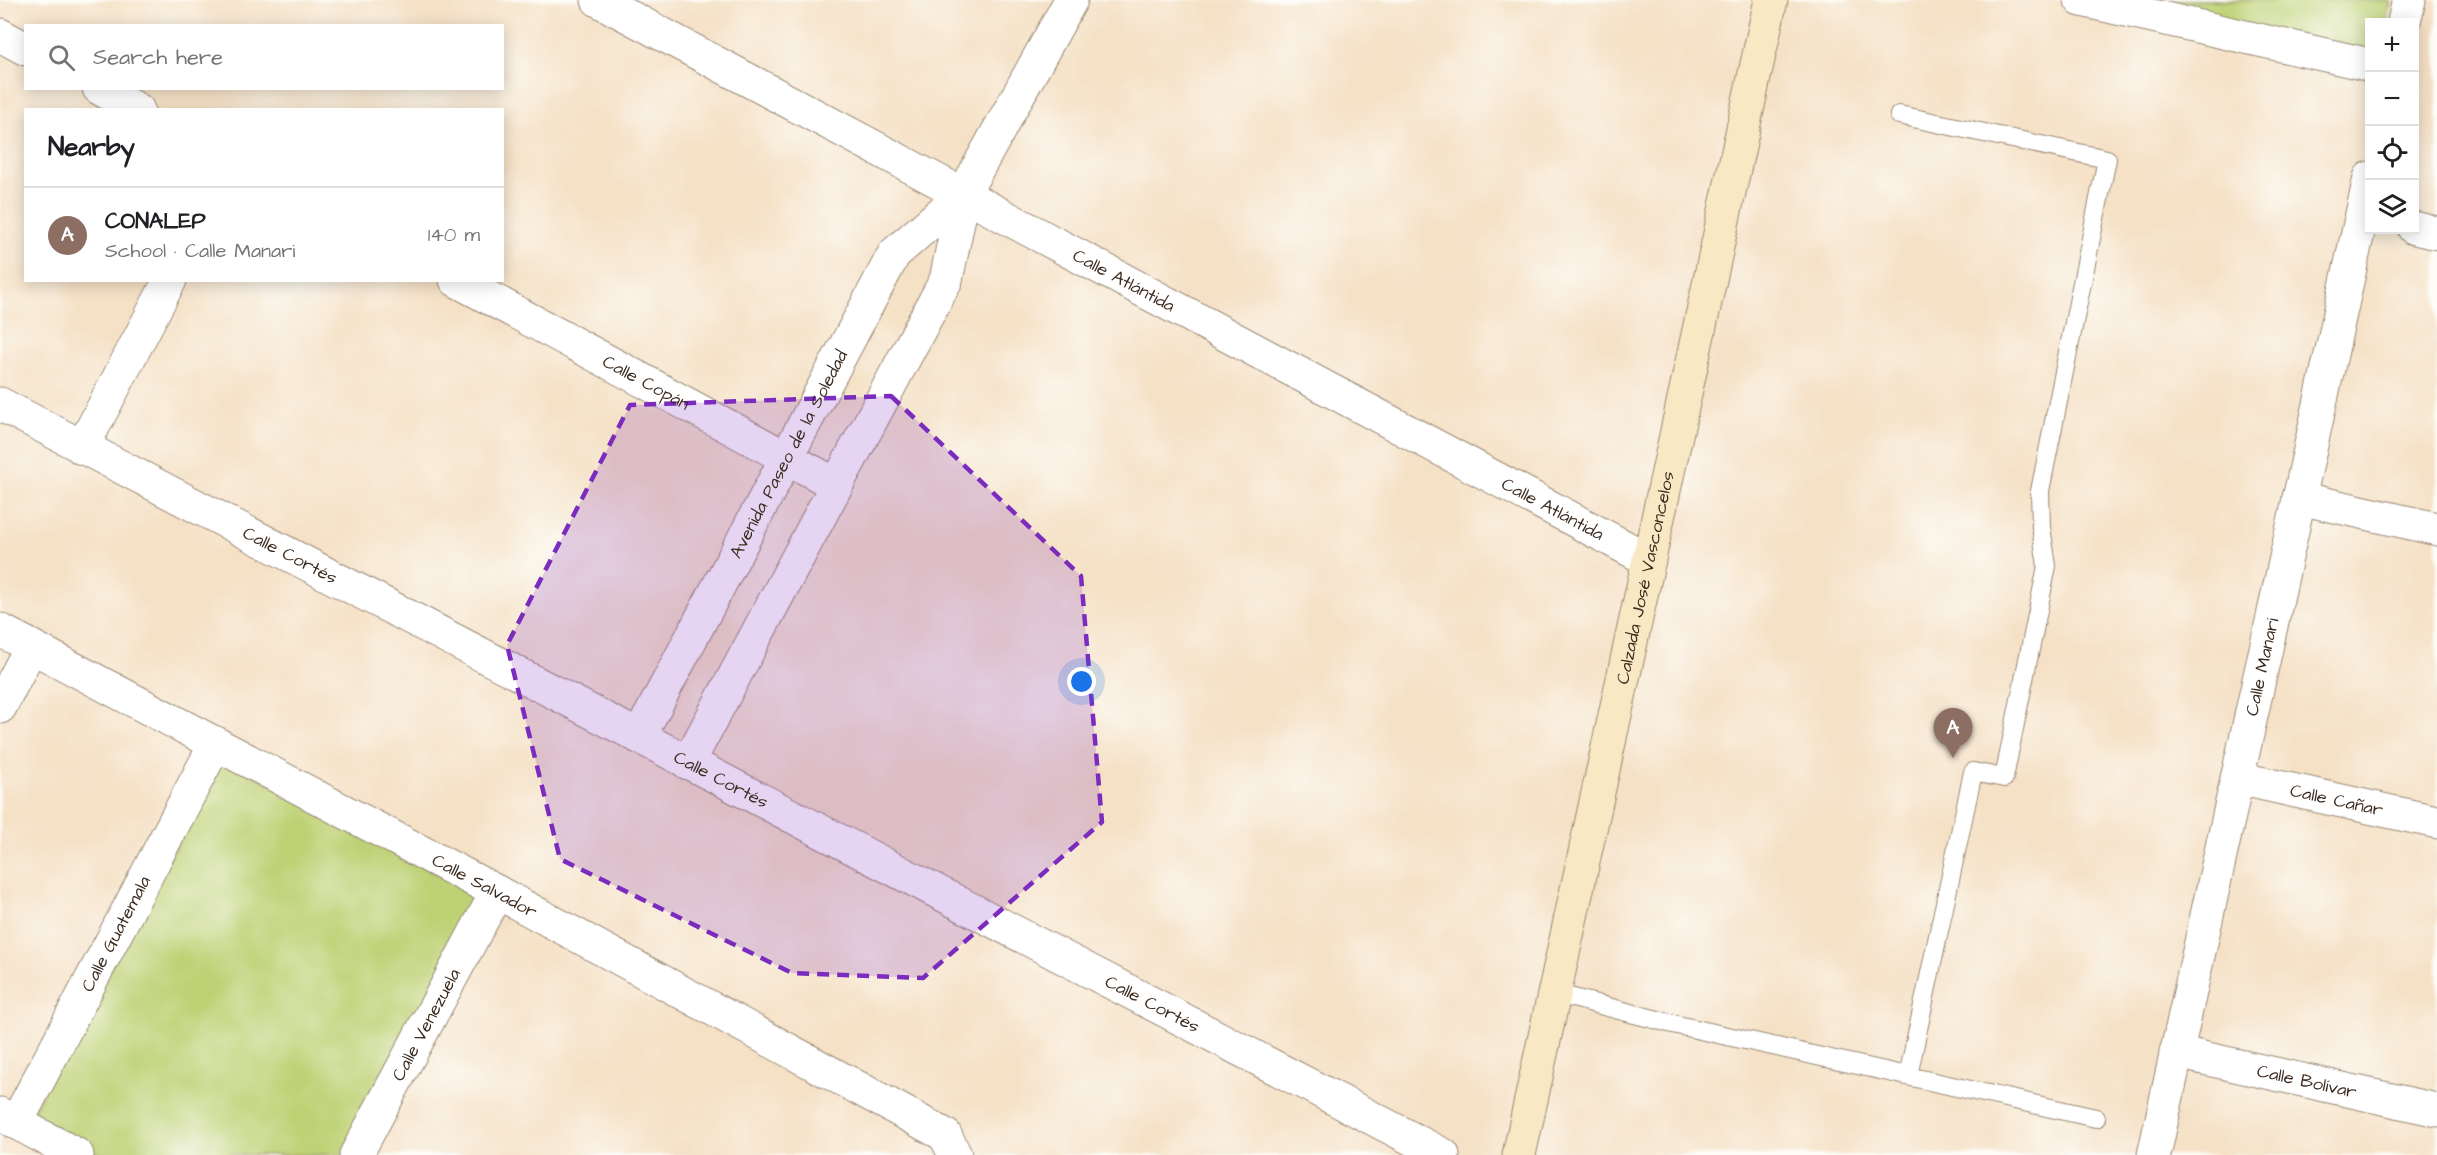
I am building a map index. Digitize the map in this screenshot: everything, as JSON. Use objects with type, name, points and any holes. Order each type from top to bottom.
[{"type":"main road","name":"Calzada José Vasconcelos","points":[[1519,1155],[1771,0]]},
{"type":"street","name":"Calle Atlántida","points":[[598,0],[1649,560]]},
{"type":"street","name":"Avenida Paseo de la Soledad","points":[[688,764],[946,280],[964,193],[1071,0]]},
{"type":"street","points":[[2082,0],[2365,64]]},
{"type":"street","points":[[2405,18],[2409,0]]},
{"type":"street","points":[[0,35],[24,48]]},
{"type":"street","points":[[103,90],[134,108]]},
{"type":"street","name":"Avenida Paseo de la Soledad","points":[[639,737],[894,254],[964,193]]},
{"type":"street","name":"Calle Manari","points":[[2154,1155],[2299,498],[2365,217]]},
{"type":"street","points":[[2419,229],[2437,233]]},
{"type":"street","points":[[82,448],[169,282]]},
{"type":"street","name":"Calle Copán","points":[[460,282],[837,485]]},
{"type":"street","name":"Calle Cortés","points":[[0,404],[1443,1155]]},
{"type":"street","points":[[2299,498],[2437,529]]},
{"type":"street","name":"Calle Salvador","points":[[0,630],[497,892],[945,1135],[955,1155]]},
{"type":"street","points":[[0,707],[31,647]]},
{"type":"street","name":"Calle Guatemala","points":[[8,1118],[216,743]]},
{"type":"street","name":"Calle Cañar","points":[[2237,778],[2437,822]]},
{"type":"street","name":"Calle Venezuela","points":[[356,1155],[497,892]]},
{"type":"street","name":"Calle Bolívar","points":[[2176,1052],[2437,1110]]},
{"type":"street","points":[[8,1118],[77,1155]]},
{"type":"lane","points":[[1899,115],[2107,159],[2040,491],[2041,527],[2047,566],[2004,778],[1973,772],[1908,1076]]},
{"type":"lane","points":[[1554,993],[1673,1024],[2096,1118]]},
{"type":"highlighted area","points":[[891,396],[1081,576],[1102,822],[923,978],[792,973],[560,859],[507,645],[630,405]]},
{"type":"green space","points":[[2108,0],[2391,0],[2387,18],[2365,18],[2365,52]]},
{"type":"green space","points":[[223,759],[484,898],[346,1155],[100,1155],[29,1118]]},
{"type":"place","name":"CONALEP","points":[[1953,758]]}]
